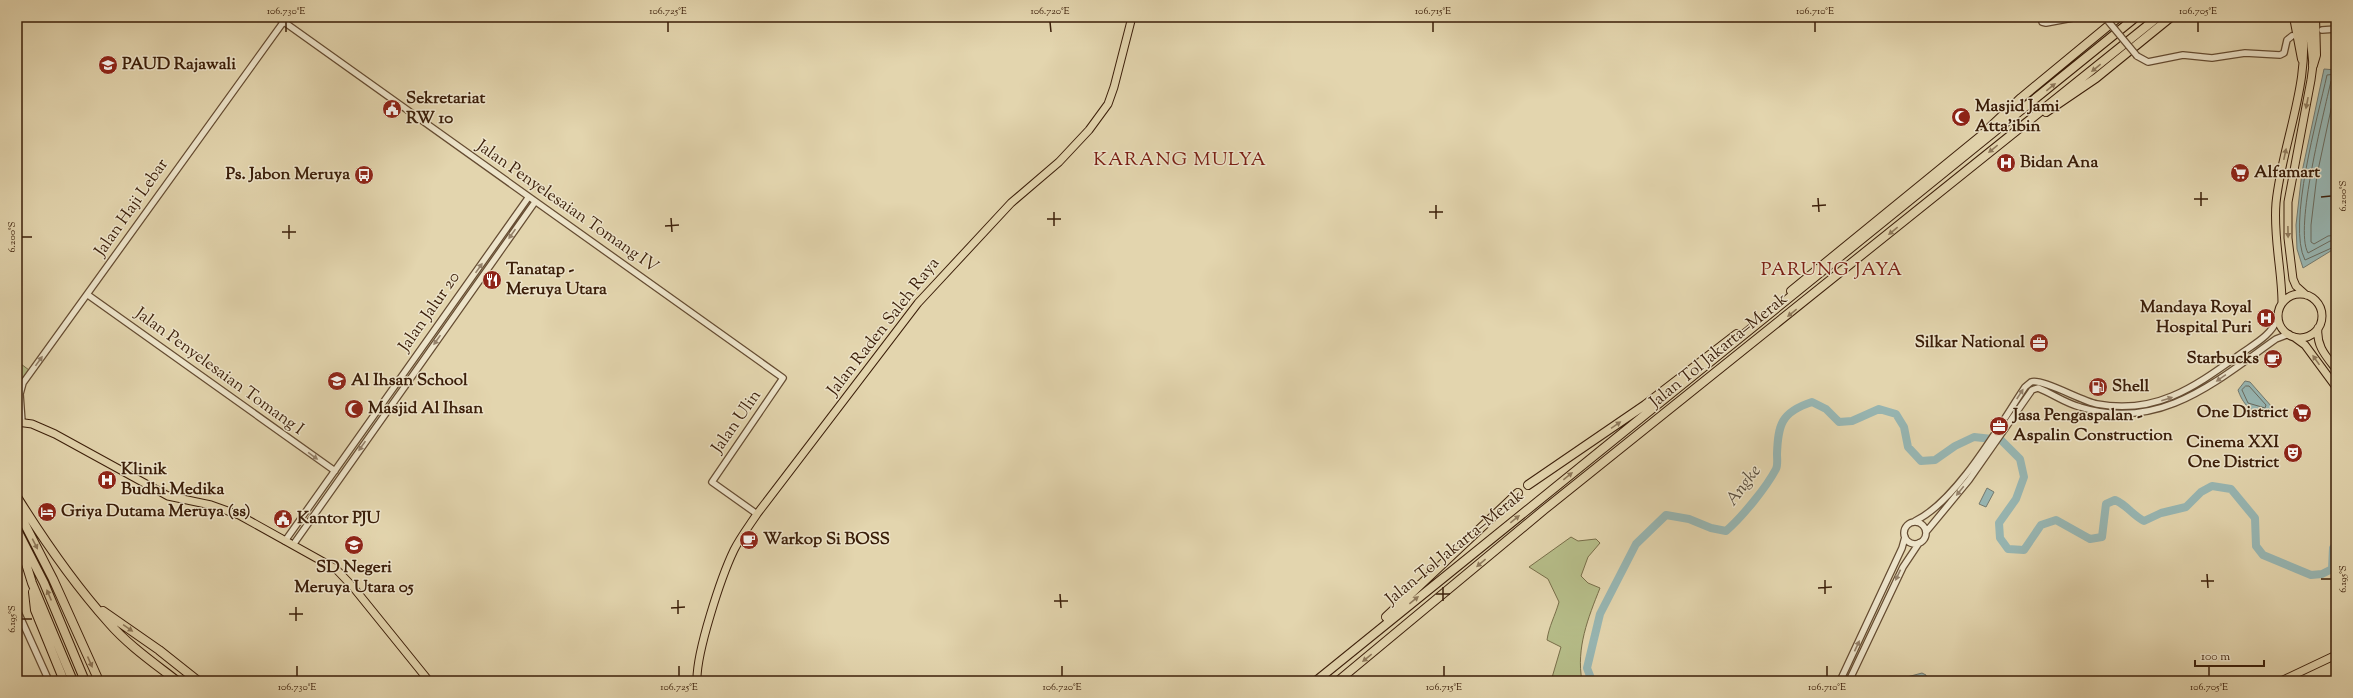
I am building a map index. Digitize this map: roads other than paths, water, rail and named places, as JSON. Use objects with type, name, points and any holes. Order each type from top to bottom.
[{"type":"highway","points":[[1528,485],[1645,405],[1755,320],[1982,135],[2021,98],[2119,17]]},
{"type":"highway","name":"Jalan Tol Jakarta–Merak","points":[[1316,681],[1346,658],[1373,633],[2136,17]]},
{"type":"highway","name":"Jalan Tol Jakarta–Merak","points":[[1338,681],[1545,509],[2158,17]]},
{"type":"highway","points":[[2115,52],[2170,17]]},
{"type":"highway","points":[[2024,124],[2071,96],[2170,17]]},
{"type":"highway","points":[[2294,17],[2302,60]]},
{"type":"highway","points":[[2312,65],[2316,55],[2315,17]]},
{"type":"highway","points":[[1373,633],[1410,593],[1518,493]]},
{"type":"highway","points":[[17,497],[51,552],[75,584],[96,606],[110,624],[177,681]]},
{"type":"highway","points":[[17,509],[53,579],[99,681]]},
{"type":"highway","points":[[17,530],[44,583],[85,681]]},
{"type":"highway","points":[[17,537],[32,583],[73,681]]},
{"type":"highway","points":[[32,583],[35,610],[64,681]]},
{"type":"highway","points":[[96,606],[159,650],[198,681]]},
{"type":"main road","name":"Jalan Raden Saleh Raya","points":[[697,681],[700,657],[712,611],[730,558],[757,514],[918,302],[1011,203],[1058,162],[1097,120],[1108,104],[1114,87],[1132,17]]},
{"type":"main road","points":[[2301,17],[2304,37],[2298,93],[2276,202],[2276,238],[2282,303],[2278,318],[2280,325],[2305,345],[2336,387]]},
{"type":"main road","points":[[2308,17],[2312,65],[2292,179],[2288,223],[2293,279],[2296,286],[2317,302],[2321,309],[2322,316],[2318,328],[2320,346],[2336,369]]},
{"type":"main road","points":[[2282,303],[2292,295],[2306,294]]},
{"type":"main road","points":[[2291,335],[2307,336],[2318,328]]},
{"type":"main road","points":[[20,422],[36,425],[54,434],[153,490],[168,496],[231,512],[340,572],[429,681]]},
{"type":"main road","points":[[2281,681],[2336,656]]},
{"type":"street","name":"Jalan Penyelesaian Tomang IV","points":[[276,17],[528,198],[783,378]]},
{"type":"street","name":"Jalan Haji Lebar","points":[[20,422],[20,394],[23,383],[288,17]]},
{"type":"street","points":[[2041,17],[2042,22],[2046,23],[2078,17]]},
{"type":"street","points":[[2106,19],[2137,56],[2148,62],[2183,55],[2212,58],[2250,53],[2282,55],[2285,51],[2287,40],[2292,36]]},
{"type":"street","points":[[2322,30],[2336,29]]},
{"type":"street","name":"Jalan Jalur 20","points":[[285,541],[528,198]]},
{"type":"street","name":"Jalan Jalur 20","points":[[293,545],[535,202]]},
{"type":"street","name":"Jalan Penyelesaian Tomang I","points":[[88,295],[335,471]]},
{"type":"street","points":[[1849,681],[1902,566],[1926,536],[1926,532],[1984,454],[2025,387],[2031,382],[2042,382],[2077,398],[2096,404],[2120,406],[2152,404],[2188,390],[2209,376],[2270,333],[2278,318]]},
{"type":"street","points":[[2031,382],[2035,388],[2079,407],[2102,412],[2127,414],[2156,410],[2170,406],[2199,393],[2276,339],[2291,335]]},
{"type":"street","name":"Jalan Ulin","points":[[757,514],[712,482],[783,378]]},
{"type":"street","points":[[2001,428],[2029,392],[2035,388]]},
{"type":"street","points":[[1840,681],[1902,548],[1906,526],[1928,514],[1979,461]]},
{"type":"street","points":[[1915,521],[1923,524],[1926,532]]},
{"type":"street","points":[[1905,537],[1912,543],[1919,543]]},
{"type":"street","points":[[17,610],[49,681]]},
{"type":"water","points":[[2324,69],[2336,70],[2336,252],[2334,249],[2303,268],[2297,249],[2296,225],[2302,172]]},
{"type":"water","points":[[2245,381],[2250,382],[2272,407],[2267,412],[2257,412],[2245,404],[2238,390]]},
{"type":"water","points":[[1987,488],[1994,492],[1986,507],[1979,504]]},
{"type":"water","points":[[1922,673],[1926,675],[1927,681],[1892,681]]},
{"type":"waterway","name":"Angke","points":[[1592,681],[1587,668],[1600,614],[1636,544],[1666,515],[1689,519],[1711,528],[1726,531],[1753,502],[1776,469],[1780,427],[1783,421],[1794,410],[1812,402],[1826,409],[1839,422],[1852,421],[1879,409],[1896,414],[1904,427],[1908,447],[1921,461],[1935,460],[1955,446],[1974,437],[2001,440],[2020,459],[2024,477],[2016,499],[1999,523],[2000,538],[2008,549],[2024,550],[2041,525],[2056,520],[2090,539],[2102,537],[2106,504],[2115,500],[2144,521],[2161,513],[2186,507],[2201,492],[2212,486],[2231,489],[2255,518],[2256,546],[2263,555],[2311,575],[2322,574],[2332,569],[2333,548],[2336,545]]},
{"type":"place","name":"PAUD Rajawali","points":[[108,65]]},
{"type":"place","name":"Sekretariat RW 10","points":[[392,109]]},
{"type":"place","name":"Masjid Jami Atta'ibin","points":[[1961,117]]},
{"type":"place","name":"Bidan Ana","points":[[2006,163]]},
{"type":"place","name":"Alfamart","points":[[2240,173]]},
{"type":"place","name":"Ps. Jabon Meruya","points":[[364,175]]},
{"type":"place","name":"Tanatap - Meruya Utara","points":[[492,280]]},
{"type":"place","name":"Mandaya Royal Hospital Puri","points":[[2266,318]]},
{"type":"place","name":"Silkar National","points":[[2039,343]]},
{"type":"place","name":"Starbucks","points":[[2273,359]]},
{"type":"place","name":"Al Ihsan School","points":[[337,381]]},
{"type":"place","name":"Shell","points":[[2098,387]]},
{"type":"place","name":"Masjid Al Ihsan","points":[[354,409]]},
{"type":"place","name":"One District","points":[[2302,413]]},
{"type":"place","name":"Jasa Pengaspalan - Aspalin Construction","points":[[1999,426]]},
{"type":"place","name":"Cinema XXI One District","points":[[2293,453]]},
{"type":"place","name":"Klinik Budhi Medika","points":[[107,480]]},
{"type":"place","name":"Griya Dutama Meruya (ss)","points":[[47,512]]},
{"type":"place","name":"Kantor PJU","points":[[283,519]]},
{"type":"place","name":"Warkop Si BOSS","points":[[749,540]]},
{"type":"place","name":"SD Negeri Meruya Utara 05","points":[[354,545]]},
{"type":"district","name":"KARANG MULYA","points":[[1180,160]]},
{"type":"district","name":"PARUNG JAYA","points":[[1832,270]]}]
